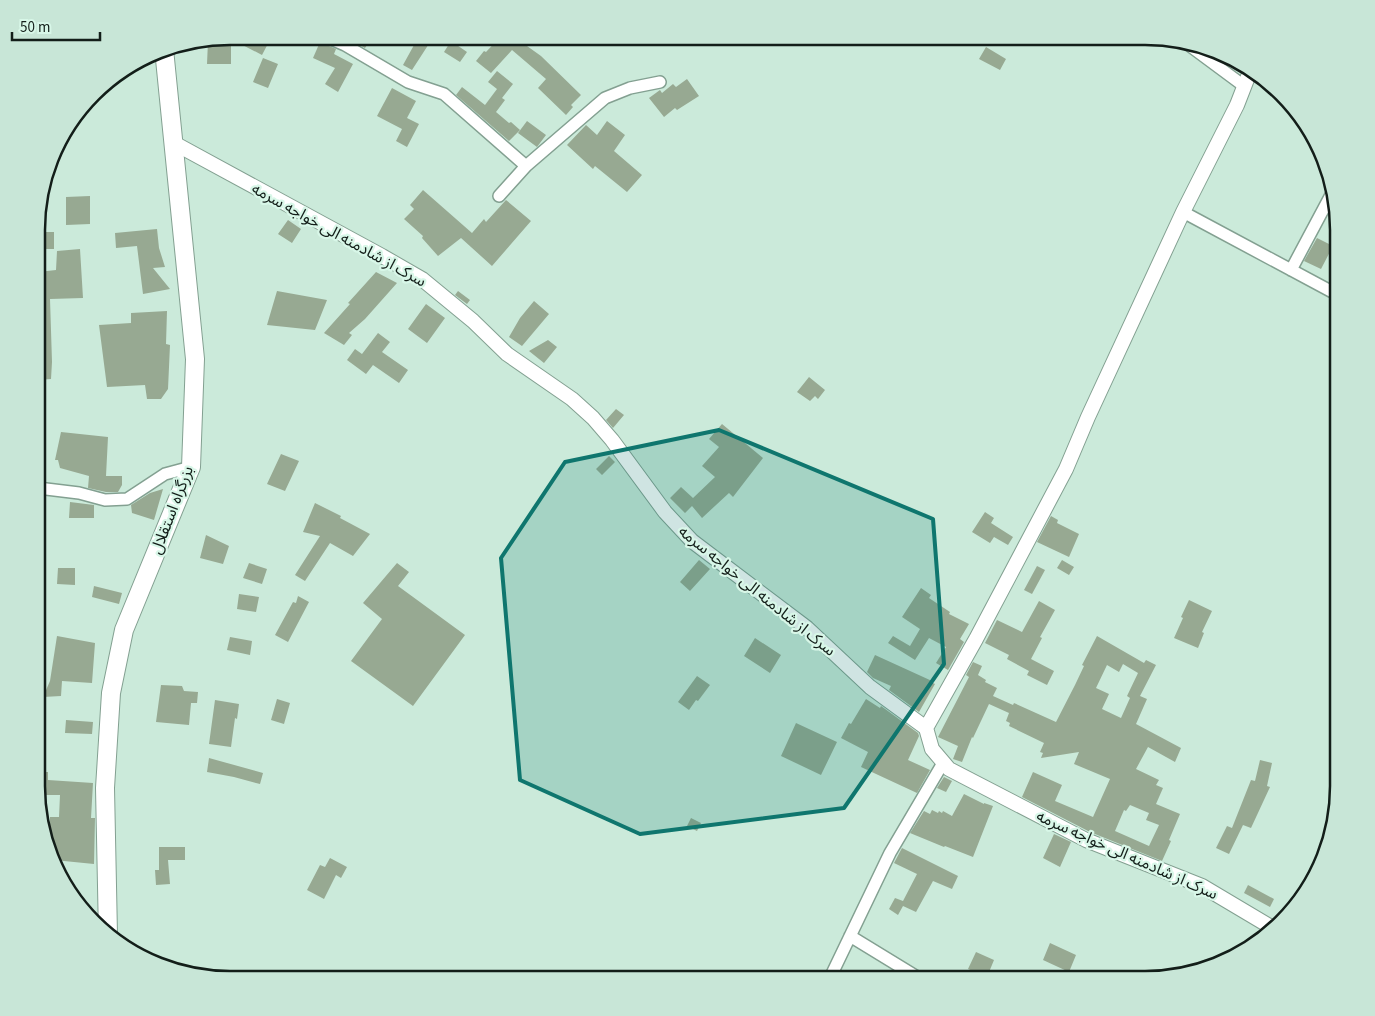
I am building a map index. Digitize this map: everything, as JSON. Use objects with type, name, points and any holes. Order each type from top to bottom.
[{"type":"highway","name":"بزرگراه استقلال","points":[[108,925],[105,788],[111,693],[124,630],[191,467],[195,359],[165,57]]},
{"type":"street","points":[[345,45],[408,82],[444,94],[526,166]]},
{"type":"street","points":[[1200,54],[1244,86]]},
{"type":"street","points":[[926,728],[976,640],[1066,469],[1088,417],[1183,212],[1237,104],[1248,76]]},
{"type":"street","points":[[499,196],[526,166],[605,98],[630,88],[660,82]]},
{"type":"street","name":"سرک از شادمنه الی خواجه سرمه","points":[[172,142],[422,278],[507,354],[572,399],[593,418],[612,440],[665,512],[692,541],[807,628],[870,687],[926,728],[932,749],[949,769],[1086,840],[1202,886],[1267,925]]},
{"type":"street","points":[[1291,270],[1327,202]]},
{"type":"street","points":[[1183,212],[1330,291]]},
{"type":"street","points":[[45,489],[79,493],[105,500],[126,498],[165,474],[191,467]]},
{"type":"street","points":[[832,971],[890,853],[943,763]]},
{"type":"street","points":[[850,936],[907,971]]},
{"type":"highlighted area","points":[[719,430],[933,519],[944,664],[844,808],[640,834],[520,780],[501,558],[565,462]]},
{"type":"building","points":[[231,45],[231,64],[207,64],[208,47]]},
{"type":"building","points":[[243,45],[267,45],[262,55]]},
{"type":"building","points":[[319,45],[327,45],[336,49],[334,54],[353,64],[338,92],[325,84],[335,68],[313,58]]},
{"type":"building","points":[[414,45],[428,45],[412,70],[403,65]]},
{"type":"building","points":[[448,45],[457,45],[467,52],[460,62],[444,52]]},
{"type":"building","points":[[493,45],[528,45],[581,95],[571,105],[573,107],[566,115],[538,88],[546,79],[512,50],[491,73],[476,61],[484,51],[486,52]]},
{"type":"building","points":[[986,47],[1006,59],[1000,70],[979,59]]},
{"type":"building","points":[[263,58],[278,64],[268,88],[253,82]]},
{"type":"building","points":[[497,71],[513,84],[502,98],[505,100],[496,112],[520,130],[509,141],[456,95],[462,87],[485,105],[497,89],[488,82]]},
{"type":"building","points":[[687,79],[699,96],[677,110],[675,108],[664,117],[649,98],[660,90],[662,93],[673,84],[676,87]]},
{"type":"building","points":[[392,88],[416,101],[407,118],[419,124],[407,147],[396,141],[402,129],[377,116]]},
{"type":"building","points":[[527,121],[546,135],[537,147],[518,133]]},
{"type":"building","points":[[607,121],[625,135],[614,151],[642,175],[627,192],[595,166],[593,169],[567,145],[586,125],[597,135]]},
{"type":"building","points":[[423,190],[472,233],[484,219],[486,222],[506,200],[531,221],[492,266],[461,238],[438,256],[422,238],[423,236],[404,219],[414,209],[410,205]]},
{"type":"building","points":[[90,196],[90,224],[66,225],[66,197]]},
{"type":"building","points":[[288,220],[301,229],[292,243],[278,234]]},
{"type":"building","points":[[157,229],[159,248],[165,267],[153,268],[170,289],[143,294],[137,246],[116,248],[115,233]]},
{"type":"building","points":[[45,232],[54,232],[54,249],[45,249]]},
{"type":"building","points":[[1317,238],[1330,244],[1330,252],[1321,269],[1304,261]]},
{"type":"building","points":[[80,249],[83,298],[50,299],[51,379],[45,379],[45,271],[56,270],[57,251]]},
{"type":"building","points":[[376,272],[397,283],[365,319],[349,333],[352,335],[344,345],[324,333],[350,304],[348,303]]},
{"type":"building","points":[[277,291],[327,300],[315,330],[267,325]]},
{"type":"building","points":[[458,291],[470,300],[467,304],[455,295]]},
{"type":"building","points":[[534,301],[549,314],[522,346],[509,337],[520,318]]},
{"type":"building","points":[[426,304],[445,318],[427,343],[408,329]]},
{"type":"building","points":[[167,311],[166,344],[170,345],[168,389],[161,399],[147,399],[145,385],[107,387],[99,325],[131,323],[131,313]]},
{"type":"building","points":[[378,333],[390,342],[382,352],[408,370],[399,383],[373,365],[366,374],[347,360],[355,349],[362,354]]},
{"type":"building","points":[[548,340],[557,347],[544,363],[529,351]]},
{"type":"building","points":[[809,377],[825,390],[818,399],[815,396],[810,401],[797,392]]},
{"type":"building","points":[[616,409],[624,415],[613,428],[606,420]]},
{"type":"building","points":[[722,424],[763,458],[733,497],[729,493],[702,518],[692,506],[685,513],[670,498],[681,487],[693,498],[715,477],[702,466],[719,447],[709,439]]},
{"type":"building","points":[[61,432],[108,437],[106,476],[122,476],[122,485],[118,492],[106,492],[88,488],[89,476],[60,468],[58,460],[55,460]]},
{"type":"building","points":[[281,454],[299,461],[285,491],[267,484]]},
{"type":"building","points":[[609,456],[615,462],[602,475],[596,469]]},
{"type":"building","points":[[163,489],[154,520],[132,513],[131,505],[150,493]]},
{"type":"building","points":[[70,502],[94,505],[94,518],[69,518]]},
{"type":"building","points":[[315,503],[370,534],[353,556],[330,543],[305,581],[295,575],[320,536],[303,532]]},
{"type":"building","points":[[985,512],[994,518],[991,523],[1013,537],[1008,545],[994,537],[990,543],[972,532]]},
{"type":"building","points":[[1051,516],[1058,520],[1057,523],[1079,534],[1069,557],[1037,542]]},
{"type":"building","points":[[206,535],[229,546],[223,564],[200,558]]},
{"type":"building","points":[[699,560],[710,569],[690,591],[680,582]]},
{"type":"building","points":[[1062,560],[1074,567],[1069,575],[1057,568]]},
{"type":"building","points":[[249,563],[267,569],[262,584],[243,578]]},
{"type":"building","points":[[397,563],[409,572],[398,586],[465,635],[413,706],[351,661],[382,619],[363,603]]},
{"type":"building","points":[[1037,566],[1045,570],[1032,594],[1024,590]]},
{"type":"building","points":[[58,568],[75,568],[75,585],[57,584]]},
{"type":"building","points":[[94,586],[122,593],[119,604],[92,597]]},
{"type":"building","points":[[921,588],[931,595],[929,598],[950,612],[949,614],[969,624],[960,639],[964,642],[948,670],[936,663],[946,647],[929,638],[915,660],[888,643],[893,636],[910,646],[920,629],[902,617]]},
{"type":"building","points":[[239,594],[259,597],[256,612],[237,609]]},
{"type":"building","points":[[298,596],[309,602],[288,642],[275,635],[293,602],[296,603]]},
{"type":"building","points":[[1189,600],[1212,611],[1202,632],[1204,633],[1198,648],[1174,638]]},
{"type":"building","points":[[1039,601],[1055,610],[1040,637],[1042,638],[1031,659],[1054,671],[1047,685],[1027,675],[1029,671],[1007,659],[1009,655],[985,643],[997,620],[1022,632]]},
{"type":"building","points":[[57,636],[95,643],[92,683],[62,681],[61,696],[45,697],[50,681]]},
{"type":"building","points":[[1097,636],[1144,663],[1146,660],[1156,665],[1140,696],[1147,699],[1136,724],[1181,748],[1175,762],[1148,747],[1136,769],[1159,780],[1156,785],[1163,788],[1156,804],[1180,814],[1162,861],[1090,832],[1022,797],[1033,772],[1062,785],[1055,801],[1093,817],[1110,779],[1074,764],[1079,752],[1041,758],[1043,753],[1040,752],[1044,743],[1009,726],[1010,723],[1006,721],[1009,713],[989,704],[962,762],[953,759],[958,746],[938,737],[969,677],[966,675],[973,662],[982,666],[978,675],[986,680],[985,682],[997,688],[993,696],[1013,705],[1014,703],[1056,722],[1084,666],[1082,665]],"holes":[[[1123,664],[1138,673],[1127,696],[1130,698],[1121,718],[1102,709],[1109,694],[1096,688],[1107,665],[1119,672]],[[1130,805],[1149,813],[1146,820],[1159,825],[1149,846],[1115,831],[1124,810],[1126,811]]]},
{"type":"building","points":[[230,637],[252,641],[250,655],[227,650]]},
{"type":"building","points":[[755,638],[781,655],[770,673],[744,656]]},
{"type":"building","points":[[875,655],[935,684],[919,712],[889,690],[891,686],[873,678],[867,672]]},
{"type":"building","points":[[697,676],[710,685],[689,710],[678,702]]},
{"type":"building","points":[[161,685],[182,686],[184,691],[198,692],[197,703],[191,703],[189,725],[156,722]]},
{"type":"building","points":[[277,699],[290,703],[284,724],[271,720]]},
{"type":"building","points":[[866,699],[880,708],[881,706],[918,733],[919,736],[908,760],[930,770],[917,793],[861,767],[868,752],[841,738]]},
{"type":"building","points":[[215,700],[239,704],[231,747],[209,744]]},
{"type":"building","points":[[66,720],[93,722],[92,734],[65,733]]},
{"type":"building","points":[[796,723],[837,742],[821,775],[781,756]]},
{"type":"building","points":[[209,758],[263,773],[260,784],[207,772]]},
{"type":"building","points":[[1260,760],[1272,763],[1267,786],[1270,787],[1251,828],[1243,825],[1229,854],[1216,848],[1227,826],[1232,828],[1251,780],[1255,781]]},
{"type":"building","points":[[45,772],[48,772],[48,780],[93,783],[91,818],[95,818],[94,864],[61,861],[50,826],[50,817],[59,817],[60,795],[45,795]]},
{"type":"building","points":[[944,777],[952,781],[946,792],[937,788]]},
{"type":"building","points":[[964,794],[984,804],[993,806],[973,857],[910,833],[924,811],[930,814],[932,810],[938,813],[943,811],[952,816]]},
{"type":"building","points":[[691,818],[701,823],[697,831],[687,826]]},
{"type":"building","points":[[1054,834],[1071,842],[1060,867],[1043,858]]},
{"type":"building","points":[[159,847],[185,847],[185,860],[168,860],[170,884],[156,885],[155,870],[159,870]]},
{"type":"building","points":[[902,848],[958,876],[952,889],[933,881],[916,912],[903,906],[898,915],[889,909],[895,898],[903,901],[917,874],[894,863]]},
{"type":"building","points":[[330,858],[347,867],[341,878],[336,875],[324,899],[307,890],[320,865],[325,867]]},
{"type":"building","points":[[1248,885],[1274,899],[1270,907],[1244,893]]},
{"type":"building","points":[[1050,943],[1076,955],[1069,971],[1043,960]]},
{"type":"building","points":[[976,952],[994,960],[989,971],[973,971],[968,969]]}]
